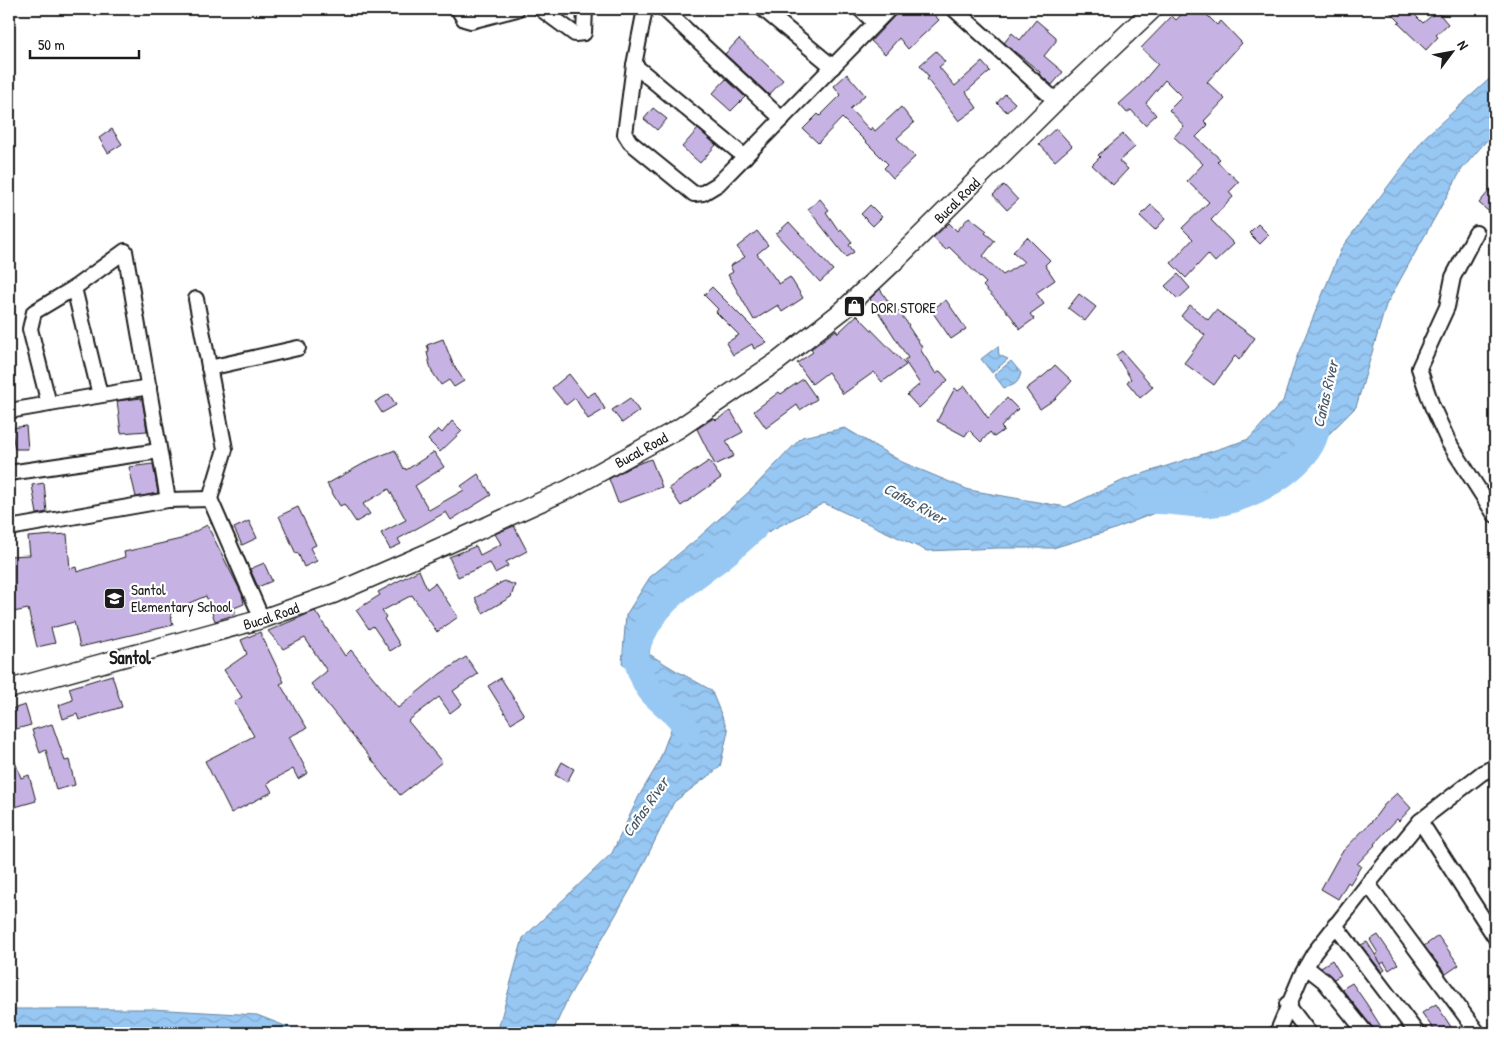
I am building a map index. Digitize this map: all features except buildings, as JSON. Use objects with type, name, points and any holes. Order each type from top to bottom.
[{"type":"street","points":[[458,9],[464,18],[471,21],[518,9]]},
{"type":"street","points":[[541,9],[575,34],[584,33],[586,9]]},
{"type":"street","points":[[645,9],[634,65],[625,134],[630,142],[694,194],[703,193],[718,184],[889,9]]},
{"type":"street","points":[[664,9],[782,119]]},
{"type":"street","points":[[763,9],[832,67]]},
{"type":"street","points":[[860,9],[874,23]]},
{"type":"street","points":[[954,9],[1056,101]]},
{"type":"street","name":"Bucal Road","points":[[9,689],[262,618],[333,594],[569,489],[678,429],[778,361],[842,311],[1056,101],[1153,9]]},
{"type":"street","points":[[634,65],[745,157]]},
{"type":"street","points":[[1476,232],[1453,277],[1447,307],[1419,368],[1432,406],[1449,443],[1495,516]]},
{"type":"street","points":[[49,404],[30,329],[34,312],[74,288],[125,251],[168,500]]},
{"type":"street","points":[[74,288],[100,395]]},
{"type":"street","points":[[196,299],[225,448],[210,499],[262,618]]},
{"type":"street","points":[[209,368],[298,348]]},
{"type":"street","points":[[9,411],[148,387]]},
{"type":"street","points":[[9,473],[159,451]]},
{"type":"street","points":[[9,528],[168,500],[210,499]]},
{"type":"street","points":[[1277,1033],[1288,1004],[1306,967],[1368,884],[1420,822],[1482,773],[1495,767]]},
{"type":"street","points":[[1420,822],[1491,921],[1495,937]]},
{"type":"street","points":[[1368,884],[1478,1033]]},
{"type":"street","points":[[1336,925],[1417,1033]]},
{"type":"street","points":[[1306,967],[1324,981],[1366,1033]]},
{"type":"street","points":[[1288,1004],[1309,1033]]},
{"type":"water","points":[[1495,74],[1495,131],[1462,169],[1386,305],[1356,407],[1308,455],[1270,480],[1229,498],[1182,502],[1112,530],[1053,548],[927,551],[824,503],[682,576],[653,631],[649,654],[711,690],[728,731],[720,767],[674,802],[634,883],[568,998],[552,1033],[497,1033],[523,938],[612,853],[639,796],[658,764],[674,721],[658,689],[622,664],[626,615],[650,577],[697,539],[752,489],[802,437],[845,428],[902,462],[969,490],[1066,507],[1124,480],[1249,439],[1283,401],[1296,359],[1342,247],[1426,136]]},
{"type":"water","points":[[998,346],[999,355],[1008,359],[992,373],[981,359]]},
{"type":"water","points":[[1011,361],[1021,373],[1016,384],[1004,388],[994,375]]},
{"type":"water","points":[[9,1009],[151,1009],[257,1015],[303,1033],[9,1033]]},
{"type":"waterway","name":"Cañas River","points":[[1146,501],[1211,504],[1241,497],[1257,490],[1288,471],[1310,446],[1316,433]]},
{"type":"waterway","name":"Cañas River","points":[[687,731],[678,717],[648,688],[638,664],[638,644],[654,615],[670,597],[728,552],[754,529]]},
{"type":"place","name":"DORI STORE","points":[[855,307]]},
{"type":"place","name":"Santol Elementary School","points":[[115,598]]},
{"type":"district","name":"Santol","points":[[130,657]]}]
